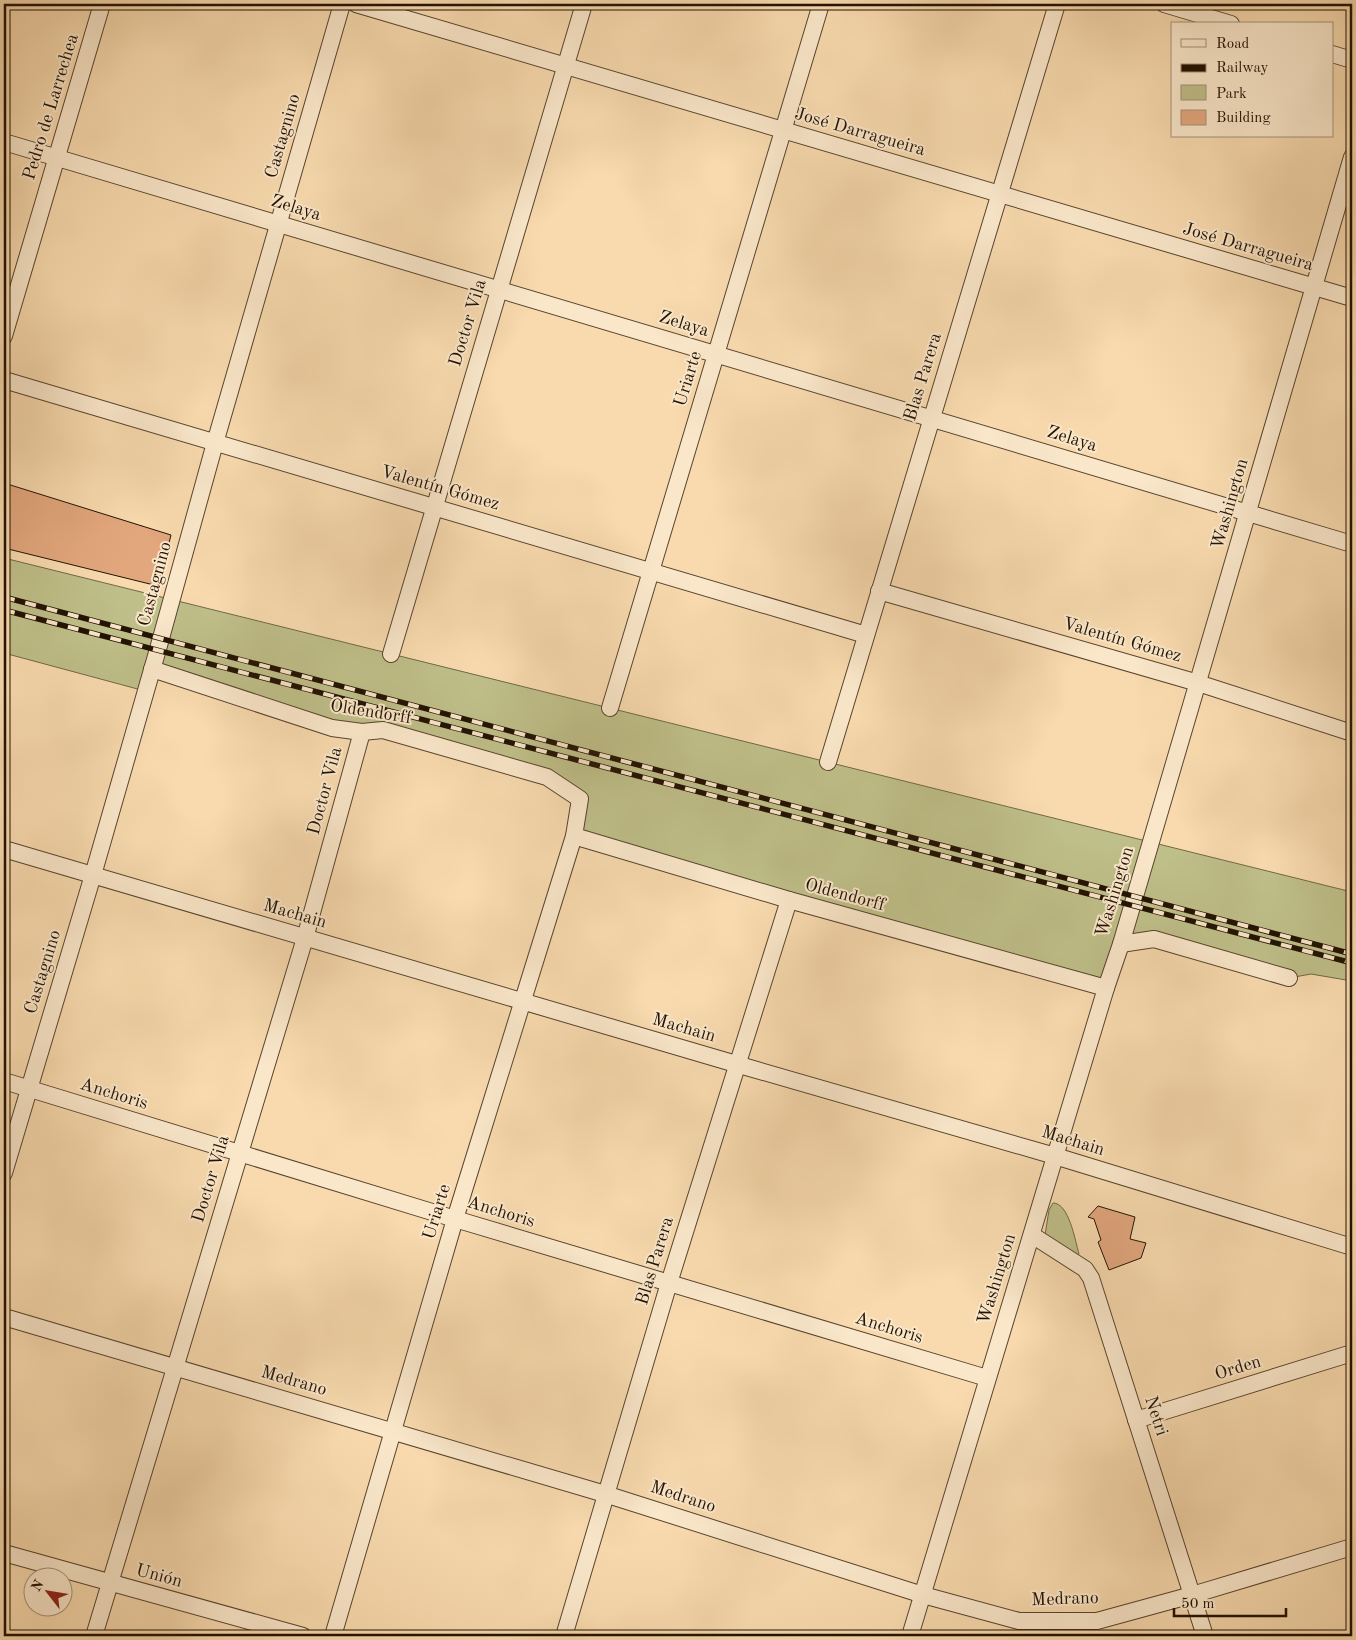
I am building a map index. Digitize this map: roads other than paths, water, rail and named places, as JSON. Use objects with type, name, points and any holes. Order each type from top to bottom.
[{"type":"street","name":"Pedro de Larrechea","points":[[4,336],[102,4]]},
{"type":"street","name":"Castagnino","points":[[4,1173],[93,875],[215,442],[342,4]]},
{"type":"street","name":"José Darragueira","points":[[356,4],[1352,298]]},
{"type":"street","name":"Doctor Vila","points":[[391,654],[584,4]]},
{"type":"street","name":"Uriarte","points":[[610,708],[821,4]]},
{"type":"street","name":"Blas Parera","points":[[828,762],[1057,4]]},
{"type":"street","points":[[1164,4],[1210,10],[1228,22]]},
{"type":"street","points":[[1334,55],[1352,60]]},
{"type":"street","name":"Zelaya","points":[[4,142],[1352,544]]},
{"type":"street","name":"Washington","points":[[910,1636],[1106,988],[1121,944],[1352,157]]},
{"type":"street","name":"Valentín Gómez","points":[[4,380],[866,635]]},
{"type":"street","name":"Valentín Gómez","points":[[879,591],[1198,683],[1352,732]]},
{"type":"street","name":"Oldendorff","points":[[152,669],[332,728],[362,732],[383,730],[546,777],[580,799]]},
{"type":"street","name":"Doctor Vila","points":[[94,1636],[305,938],[362,732]]},
{"type":"street","name":"Uriarte","points":[[332,1636],[394,1432],[455,1219],[574,836],[580,799]]},
{"type":"street","name":"Oldendorff","points":[[574,836],[789,900],[1106,988]]},
{"type":"street","name":"Machain","points":[[4,849],[1055,1156],[1352,1247]]},
{"type":"street","name":"Blas Parera","points":[[564,1636],[669,1283],[736,1064],[789,900]]},
{"type":"street","points":[[1121,944],[1154,939],[1289,978]]},
{"type":"street","name":"Anchoris","points":[[4,1081],[455,1219],[988,1378]]},
{"type":"street","name":"Netri","points":[[1032,1234],[1084,1270],[1091,1278],[1205,1636]]},
{"type":"street","name":"Medrano","points":[[4,1317],[605,1494],[923,1595],[1019,1621],[1097,1621],[1192,1595],[1352,1547]]},
{"type":"street","name":"Orden","points":[[1136,1420],[1352,1353]]},
{"type":"street","name":"Unión","points":[[4,1553],[303,1636]]},
{"type":"railway","points":[[4,597],[1352,954]]},
{"type":"railway","points":[[4,610],[1352,963]]}]
